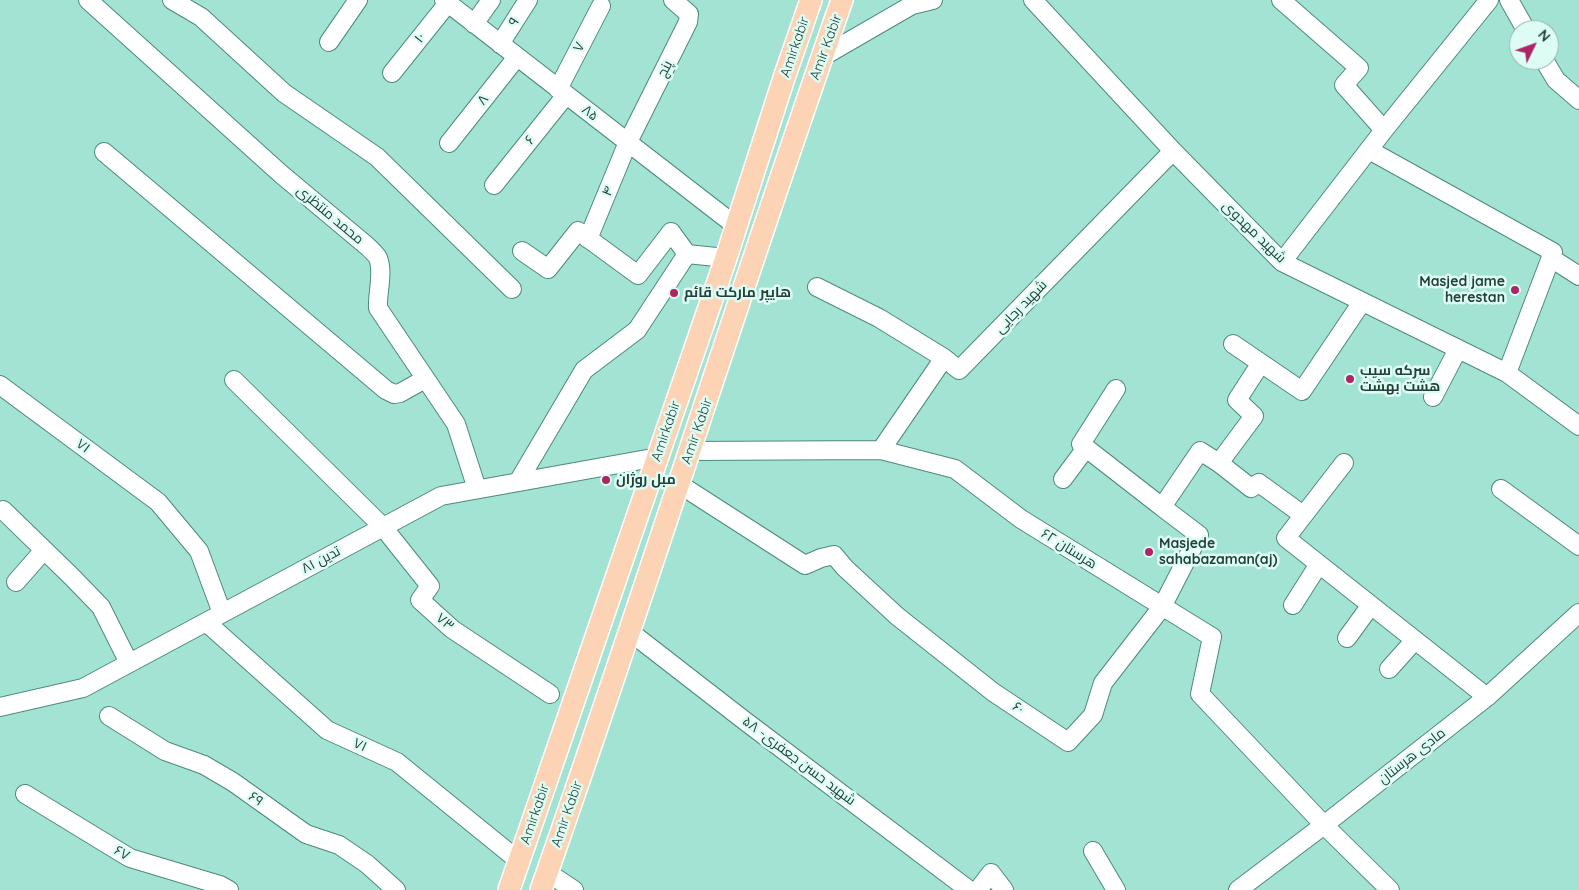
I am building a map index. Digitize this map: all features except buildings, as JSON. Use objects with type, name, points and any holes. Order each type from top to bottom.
[{"type":"main road","name":"Amirkabir","points":[[509,890],[726,258],[811,0]]},
{"type":"main road","name":"Amir Kabir","points":[[544,881],[679,484],[810,89],[842,0]]},
{"type":"main road","points":[[784,78],[810,89]]},
{"type":"main road","points":[[773,113],[799,122]]},
{"type":"street","name":"محمد منتظری","points":[[88,0],[281,174],[367,246],[378,258],[380,272],[378,308],[456,424],[477,489]]},
{"type":"street","points":[[172,0],[201,17],[284,93],[377,156],[512,289]]},
{"type":"street","points":[[329,42],[358,0]]},
{"type":"street","points":[[474,24],[491,0]]},
{"type":"street","name":"۹","points":[[500,44],[528,0]]},
{"type":"street","name":"پنج","points":[[628,142],[688,22],[689,14],[673,0]]},
{"type":"street","points":[[822,56],[912,5],[934,0]]},
{"type":"street","name":"شهید مهدوی","points":[[1032,0],[1173,151],[1282,262],[1507,373],[1579,426]]},
{"type":"street","points":[[1281,0],[1359,68],[1344,86],[1384,130]]},
{"type":"street","points":[[1282,262],[1384,130],[1489,0]]},
{"type":"street","points":[[1509,0],[1520,20]]},
{"type":"street","name":"۸۵","points":[[446,2],[736,226]]},
{"type":"street","name":"۱۰","points":[[392,73],[446,2]]},
{"type":"street","name":"۷","points":[[562,92],[601,6]]},
{"type":"street","name":"۸","points":[[449,143],[517,57]]},
{"type":"street","points":[[1550,70],[1556,80],[1579,100]]},
{"type":"street","name":"۶","points":[[494,184],[562,92]]},
{"type":"street","name":"۴","points":[[588,239],[628,142]]},
{"type":"street","points":[[1369,150],[1553,252],[1507,373]]},
{"type":"street","name":"شهید رجایی","points":[[944,358],[959,370],[1173,151]]},
{"type":"street","points":[[104,152],[386,390],[394,394],[400,393],[426,379]]},
{"type":"street","points":[[522,251],[548,269],[578,231],[638,275],[671,232],[687,254],[726,258]]},
{"type":"street","points":[[518,482],[584,370],[637,330],[687,254]]},
{"type":"street","points":[[1551,258],[1579,276]]},
{"type":"street","points":[[817,287],[879,318],[944,358],[881,450]]},
{"type":"street","points":[[1233,344],[1302,391],[1362,302]]},
{"type":"street","points":[[1433,396],[1458,349]]},
{"type":"street","points":[[1220,464],[1254,416],[1236,400],[1261,363]]},
{"type":"street","points":[[234,380],[383,527]]},
{"type":"street","name":"۷۱","points":[[0,385],[158,502],[199,551],[222,613]]},
{"type":"street","points":[[1116,390],[1080,444],[1162,507],[1200,452],[1220,464],[1251,488],[1259,483],[1303,515]]},
{"type":"street","points":[[1063,479],[1086,448]]},
{"type":"street","name":"هرستان ۶۲","points":[[690,451],[881,450],[955,469],[1021,519],[1212,637],[1200,694],[1324,825]]},
{"type":"street","name":"تدین ۸۱","points":[[0,707],[83,688],[441,496],[658,457]]},
{"type":"street","points":[[1344,463],[1286,538],[1487,697]]},
{"type":"street","name":"۶۰","points":[[679,484],[805,565],[834,555],[845,568],[897,616],[993,692],[1068,742],[1093,715],[1103,683],[1162,607],[1199,535],[1162,507]]},
{"type":"street","points":[[1501,489],[1579,546]]},
{"type":"street","points":[[3,510],[101,607],[130,663]]},
{"type":"street","name":"۷۳","points":[[383,527],[430,586],[420,600],[452,629],[550,694]]},
{"type":"street","points":[[16,582],[44,550]]},
{"type":"street","points":[[1293,605],[1319,564]]},
{"type":"street","points":[[1347,638],[1371,605]]},
{"type":"street","name":"مادی هرستان","points":[[1238,890],[1487,697],[1579,613]]},
{"type":"street","name":"۷۱","points":[[206,622],[327,730],[397,762],[519,861]]},
{"type":"street","name":"شهید حسن جعفری- ۵۸","points":[[629,631],[969,890]]},
{"type":"street","points":[[1389,669],[1415,640]]},
{"type":"street","name":"۶۹","points":[[110,716],[165,751],[204,765],[233,782],[306,834],[339,845],[366,864],[396,890]]},
{"type":"street","name":"۶۷","points":[[25,794],[130,858],[220,885],[229,890]]},
{"type":"street","points":[[1324,825],[1390,890]]},
{"type":"street","points":[[1093,851],[1116,890]]},
{"type":"street","points":[[978,890],[992,873],[1004,890]]},
{"type":"street","points":[[544,881],[574,890]]},
{"type":"place","name":"Masjed jame herestan","points":[[1515,290]]},
{"type":"place","name":"هایپر مارکت قائم","points":[[674,293]]},
{"type":"place","name":"سرکه سیب هشت بهشت","points":[[1350,379]]},
{"type":"place","name":"مبل روژان","points":[[606,480]]},
{"type":"place","name":"Masjede sahabazaman(aj)","points":[[1149,552]]}]
